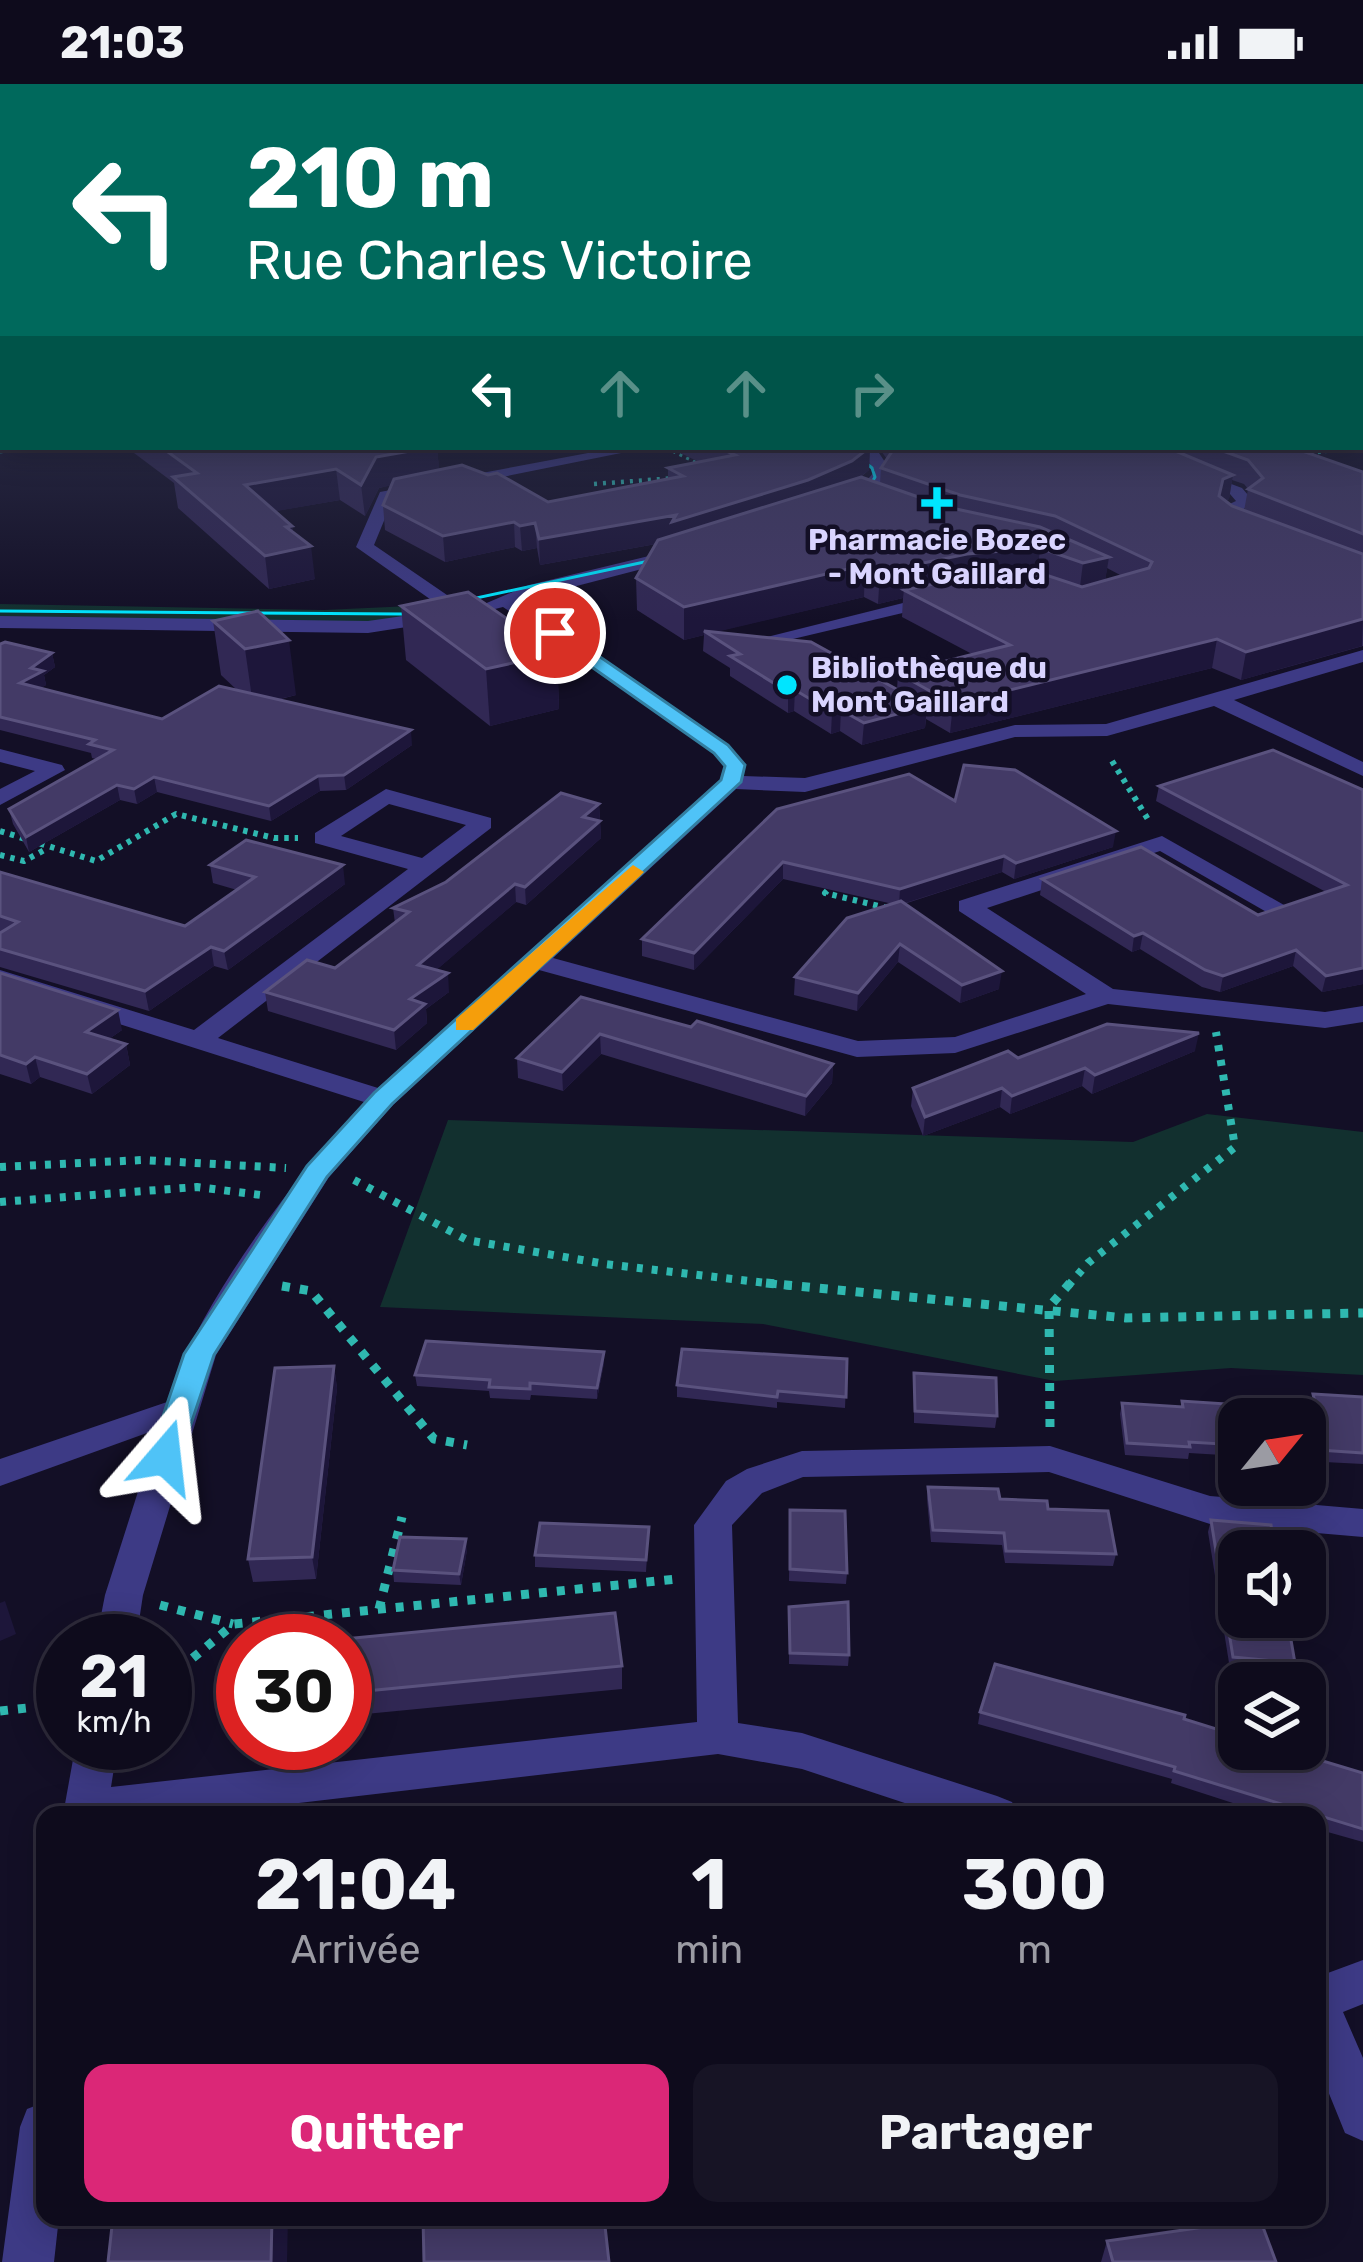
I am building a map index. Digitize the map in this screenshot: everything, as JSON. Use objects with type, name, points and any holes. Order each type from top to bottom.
[{"type":"street","points":[[460,612],[365,547],[386,495],[628,450]]},
{"type":"street","points":[[827,507],[877,482],[883,471],[869,450]]},
{"type":"street","points":[[1126,450],[1236,491],[1246,502],[1227,511],[1226,517],[1256,531]]},
{"type":"street","points":[[859,495],[884,502]]},
{"type":"street","points":[[0,622],[368,627],[507,601],[535,589],[694,550]]},
{"type":"street","points":[[776,637],[964,594]]},
{"type":"street","points":[[121,1614],[199,1354],[317,1172],[383,1099],[731,782],[735,765],[721,749],[507,601]]},
{"type":"street","points":[[7,646],[47,623]]},
{"type":"street","points":[[731,782],[806,785],[1015,731],[1107,730],[1363,656]]},
{"type":"street","points":[[1216,699],[1363,770]]},
{"type":"street","points":[[0,755],[54,770],[0,798]]},
{"type":"street","points":[[198,1040],[483,823],[386,796],[323,838]]},
{"type":"street","points":[[323,838],[424,866]]},
{"type":"street","points":[[968,906],[1162,843],[1279,909]]},
{"type":"street","points":[[968,906],[1106,996],[1325,1020],[1363,1014]]},
{"type":"street","points":[[534,961],[857,1049],[908,1054],[960,1047],[1106,996]]},
{"type":"street","points":[[0,978],[383,1099]]},
{"type":"street","points":[[0,1473],[130,1424],[179,1412]]},
{"type":"street","points":[[718,1737],[713,1525],[730,1494],[802,1464],[1050,1459],[1210,1510],[1363,1522]]},
{"type":"street","points":[[136,1806],[718,1737],[802,1751],[970,1806]]},
{"type":"street","points":[[86,1806],[92,1770]]},
{"type":"street","points":[[1326,1999],[1363,1982]]},
{"type":"street","points":[[1326,2025],[1363,2116]]},
{"type":"street","points":[[28,2262],[36,2198]]},
{"type":"path","points":[[671,450],[718,473]]},
{"type":"path","points":[[1291,457],[1335,450]]},
{"type":"path","points":[[1112,761],[1162,843]]},
{"type":"path","points":[[0,831],[95,861],[176,814],[274,838],[323,838]]},
{"type":"path","points":[[0,855],[24,861],[50,847]]},
{"type":"path","points":[[839,876],[825,893],[926,917],[968,906]]},
{"type":"path","points":[[1050,1459],[1048,1307],[1088,1263],[1235,1148],[1212,1009]]},
{"type":"path","points":[[0,1167],[92,1158],[232,1162],[317,1172],[364,1182],[467,1240],[605,1264],[885,1297],[1048,1307],[1126,1318],[1363,1313]]},
{"type":"path","points":[[0,1202],[196,1187],[298,1202]]},
{"type":"path","points":[[247,1280],[311,1291],[434,1439],[467,1445]]},
{"type":"path","points":[[379,1609],[402,1517]]},
{"type":"path","points":[[331,1614],[714,1575]]},
{"type":"path","points":[[124,1595],[216,1619]]},
{"type":"path","points":[[192,1659],[216,1639]]},
{"type":"path","points":[[0,1711],[36,1707]]},
{"type":"green space","points":[[0,604],[324,610],[411,606],[430,614],[377,622],[0,617]]},
{"type":"green space","points":[[1207,1114],[1363,1132],[1363,1375],[1231,1368],[1055,1381],[763,1324],[380,1307],[448,1120],[1133,1142]]},
{"type":"building","points":[[165,450],[416,450],[376,457],[361,485],[336,469],[245,485],[311,546],[265,556],[173,477],[197,473]]},
{"type":"building","points":[[724,450],[866,450],[808,480],[672,522],[676,515],[539,539],[535,523],[520,526],[514,522],[443,536],[383,505],[394,479],[462,465],[488,475],[497,473],[548,502],[683,476],[668,468],[735,455]]},
{"type":"building","points":[[893,450],[1173,450],[1233,475],[1223,479],[1219,496],[1232,506],[1363,554],[1363,619],[1246,652],[1217,639],[953,704],[898,673],[1010,645],[904,590],[968,577],[1037,572],[1082,587],[1149,568],[1152,562],[1055,516],[960,495],[881,468]]},
{"type":"building","points":[[1220,450],[1300,450],[1363,472],[1363,534],[1248,489],[1263,478],[1248,460]]},
{"type":"building","points":[[861,477],[947,507],[1040,527],[1109,557],[1083,563],[1040,548],[967,554],[880,572],[865,565],[684,607],[636,578],[658,540]]},
{"type":"building","points":[[468,592],[557,653],[486,669],[401,606]]},
{"type":"building","points":[[258,611],[289,640],[245,649],[213,621]]},
{"type":"building","points":[[704,631],[811,642],[927,706],[864,723],[841,710],[832,712],[795,690],[788,692],[730,656],[740,654]]},
{"type":"building","points":[[0,644],[52,653],[31,668],[43,671],[20,683],[162,719],[219,686],[411,730],[344,775],[318,776],[269,806],[154,777],[134,789],[117,785],[26,837],[9,809],[113,750],[89,744],[95,740],[0,717]]},
{"type":"building","points":[[1273,750],[1363,790],[1363,968],[1326,976],[1296,950],[1223,976],[1143,933],[1134,936],[1042,879],[1141,847],[1258,915],[1347,885],[1159,786]]},
{"type":"building","points":[[964,765],[1015,770],[1116,831],[1016,863],[1004,856],[900,889],[783,862],[694,953],[642,939],[777,809],[909,774],[955,801]]},
{"type":"building","points":[[561,793],[599,804],[583,817],[600,821],[525,887],[515,884],[418,965],[448,973],[410,999],[425,1004],[394,1030],[265,992],[307,960],[335,968],[409,912],[393,908],[446,882]]},
{"type":"building","points":[[246,840],[343,865],[224,951],[211,947],[145,991],[0,949],[0,933],[18,922],[0,916],[0,872],[185,926],[255,877],[210,865]]},
{"type":"building","points":[[901,901],[1002,971],[962,985],[900,944],[858,993],[795,977],[847,918]]},
{"type":"building","points":[[0,973],[118,1010],[86,1032],[126,1044],[87,1074],[35,1057],[26,1064],[0,1055]]},
{"type":"building","points":[[581,997],[691,1027],[697,1021],[833,1064],[806,1096],[600,1034],[562,1072],[517,1058]]},
{"type":"building","points":[[1107,1024],[1199,1033],[1095,1075],[1085,1068],[1012,1096],[1002,1088],[925,1117],[913,1088],[1008,1051],[1018,1058]]},
{"type":"building","points":[[426,1341],[604,1352],[597,1388],[530,1383],[530,1389],[489,1387],[490,1380],[415,1375]]},
{"type":"building","points":[[682,1349],[847,1359],[846,1397],[778,1391],[777,1397],[677,1385]]},
{"type":"building","points":[[334,1366],[312,1557],[248,1559],[275,1368]]},
{"type":"building","points":[[914,1373],[996,1378],[997,1416],[915,1411]]},
{"type":"building","points":[[1313,1394],[1363,1397],[1363,1453],[1326,1450],[1326,1398]]},
{"type":"building","points":[[1182,1401],[1218,1403],[1218,1444],[1127,1443],[1122,1403],[1183,1407]]},
{"type":"building","points":[[928,1487],[998,1489],[1000,1499],[1047,1501],[1048,1509],[1108,1511],[1116,1554],[1006,1551],[1004,1533],[933,1530]]},
{"type":"building","points":[[790,1510],[845,1511],[847,1573],[790,1569]]},
{"type":"building","points":[[1211,1520],[1271,1525],[1272,1530],[1218,1530],[1218,1564]]},
{"type":"building","points":[[540,1523],[649,1527],[646,1560],[535,1555]]},
{"type":"building","points":[[400,1537],[466,1539],[459,1574],[393,1570]]},
{"type":"building","points":[[848,1602],[849,1655],[790,1653],[789,1607]]},
{"type":"building","points":[[615,1613],[622,1666],[372,1690],[372,1636]]},
{"type":"building","points":[[1230,1638],[1291,1638],[1295,1662],[1285,1662],[1233,1657]]},
{"type":"building","points":[[995,1664],[1185,1715],[1184,1719],[1218,1730],[1218,1770],[1326,1770],[1326,1762],[1363,1773],[1363,1829],[1326,1818],[1326,1806],[1288,1806],[1174,1771],[1175,1767],[980,1712]]},
{"type":"building","points":[[112,2226],[272,2226],[271,2262],[108,2262]]},
{"type":"building","points":[[423,2226],[605,2226],[609,2262],[424,2262]]},
{"type":"building","points":[[1211,2226],[1263,2226],[1276,2262],[1113,2262],[1107,2241]]},
{"type":"tram line","points":[[849,500],[868,489],[875,477],[872,468],[851,450]]},
{"type":"tram line","points":[[0,611],[402,614],[677,555]]},
{"type":"slow traffic","points":[[465,1024],[633,872]]},
{"type":"place","name":"Pharmacie Bozec - Mont Gaillard","points":[[937,503]]},
{"type":"place","name":"Bibliothèque du Mont Gaillard","points":[[787,685]]},
{"type":"route","points":[[165,1457],[199,1354],[317,1172],[383,1099],[731,782],[735,765],[721,749],[555,633]]}]
